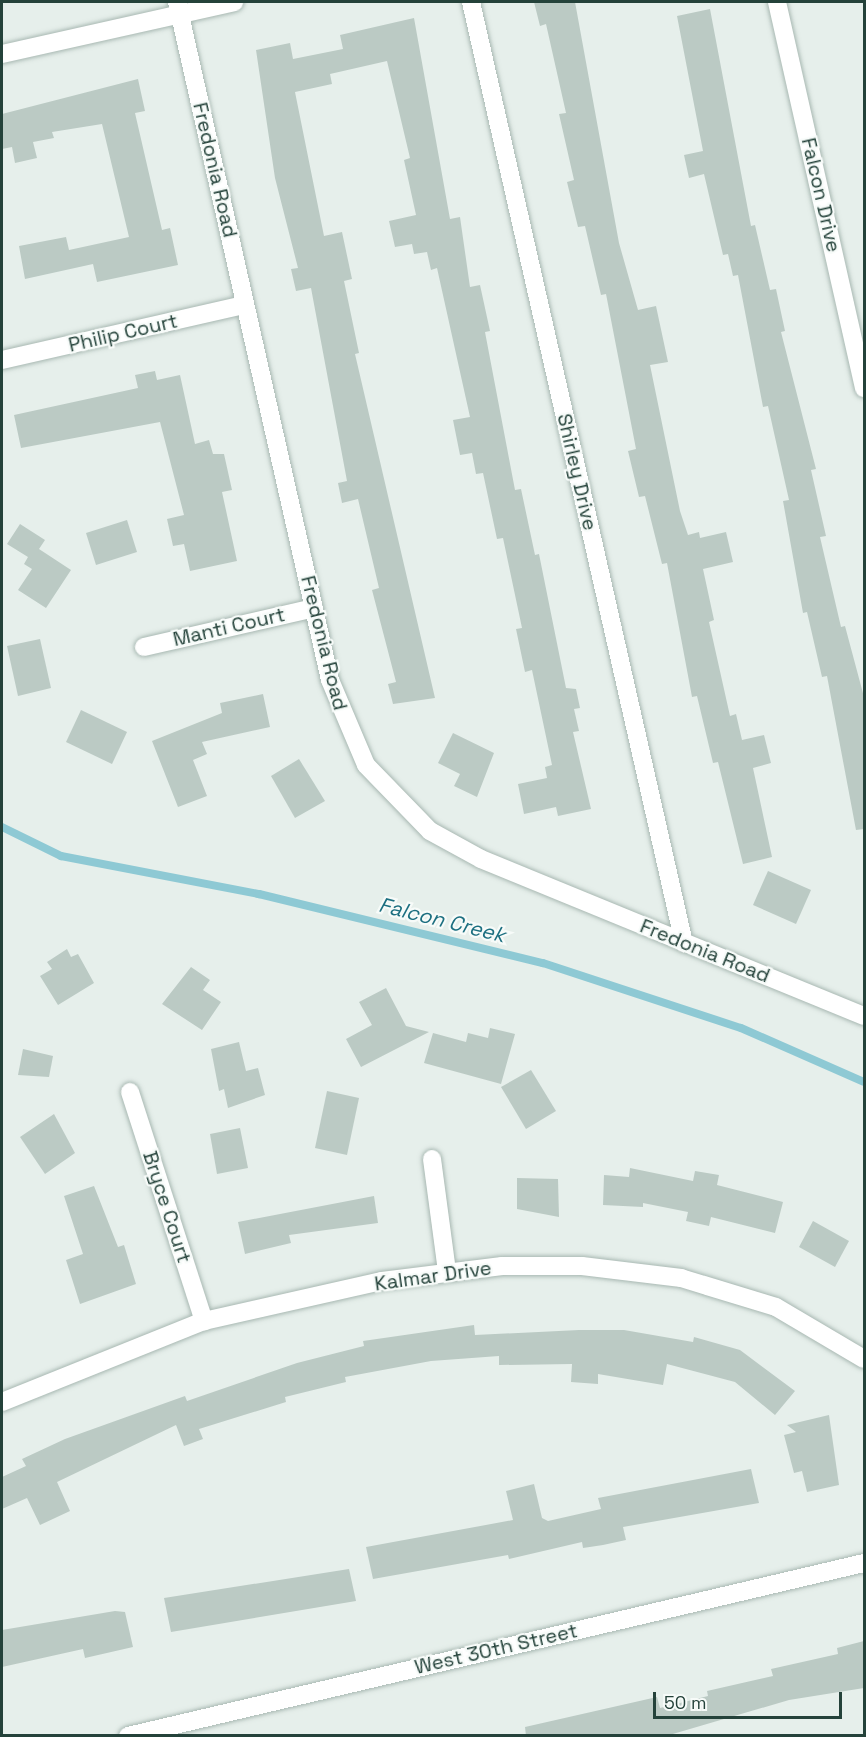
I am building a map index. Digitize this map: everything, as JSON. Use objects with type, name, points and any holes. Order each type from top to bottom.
[{"type":"street","points":[[2,54],[178,8],[234,2]]},
{"type":"street","name":"Shirley Drive","points":[[471,2],[684,943]]},
{"type":"street","name":"Falcon Drive","points":[[777,2],[864,388]]},
{"type":"street","name":"Fredonia Road","points":[[178,8],[314,608],[349,734],[380,783],[412,815],[481,859],[864,1016]]},
{"type":"street","name":"Philip Court","points":[[2,360],[245,305]]},
{"type":"street","name":"Manti Court","points":[[144,647],[314,608]]},
{"type":"street","name":"Bryce Court","points":[[130,1092],[204,1321]]},
{"type":"street","points":[[432,1160],[447,1272]]},
{"type":"street","name":"Kalmar Drive","points":[[2,1402],[204,1321],[447,1272],[582,1266],[681,1278],[776,1307],[864,1359]]},
{"type":"street","name":"West 30th Street","points":[[128,1736],[864,1563]]},
{"type":"building","points":[[534,2],[575,2],[619,243],[638,310],[656,306],[668,362],[650,365],[680,511],[688,535],[699,532],[700,538],[726,532],[733,562],[703,569],[714,620],[709,622],[730,716],[736,714],[742,740],[764,735],[771,763],[753,768],[772,857],[743,864],[718,762],[713,763],[697,696],[692,697],[667,563],[662,564],[645,496],[639,497],[628,451],[636,449],[606,294],[601,295],[585,226],[578,227],[567,182],[574,180],[559,114],[566,113],[546,24],[540,26]]},
{"type":"building","points":[[710,9],[751,226],[755,225],[770,290],[776,289],[785,331],[781,332],[816,469],[811,470],[826,536],[820,537],[841,627],[845,626],[864,697],[864,829],[856,830],[827,676],[822,677],[807,612],[803,613],[783,501],[789,500],[768,406],[763,407],[738,275],[733,276],[728,254],[723,255],[704,174],[689,178],[684,155],[703,151],[677,16]]},
{"type":"building","points":[[414,18],[450,219],[460,217],[470,287],[480,285],[490,331],[485,332],[515,490],[521,489],[535,555],[539,554],[566,688],[576,689],[580,708],[574,709],[579,731],[573,732],[591,809],[558,816],[556,807],[524,814],[518,784],[547,778],[545,767],[552,765],[532,670],[525,672],[516,629],[522,628],[503,538],[497,539],[483,473],[476,474],[472,453],[460,455],[453,420],[470,417],[437,268],[431,270],[427,252],[414,254],[412,244],[395,247],[389,221],[416,215],[404,160],[410,158],[387,61],[330,74],[332,84],[295,92],[324,236],[342,232],[352,279],[344,281],[359,353],[355,354],[435,698],[393,704],[388,684],[396,682],[372,590],[379,588],[358,499],[342,503],[338,483],[347,481],[311,288],[296,291],[291,269],[298,268],[275,178],[256,50],[290,43],[293,59],[343,49],[340,35]]},
{"type":"building","points":[[138,79],[145,111],[135,113],[162,230],[170,228],[178,265],[97,282],[93,264],[25,279],[19,246],[66,237],[69,250],[129,237],[102,124],[52,132],[54,138],[33,142],[37,158],[15,163],[12,147],[2,149],[2,114]]},
{"type":"building","points":[[155,371],[157,380],[180,375],[195,444],[209,440],[213,454],[224,454],[232,490],[222,492],[237,561],[190,571],[184,544],[173,546],[167,519],[184,515],[160,422],[21,448],[14,415],[138,388],[135,375]]},
{"type":"building","points":[[127,520],[137,552],[96,565],[86,533]]},
{"type":"building","points":[[20,524],[45,540],[39,549],[71,570],[46,608],[18,590],[32,569],[24,564],[28,557],[7,544]]},
{"type":"building","points":[[40,639],[51,688],[18,696],[7,646]]},
{"type":"building","points":[[263,694],[270,727],[202,742],[207,754],[193,760],[207,796],[178,807],[152,741],[222,713],[220,703]]},
{"type":"building","points":[[81,710],[127,732],[112,764],[66,742]]},
{"type":"building","points":[[453,733],[494,753],[477,797],[454,786],[460,774],[438,763]]},
{"type":"building","points":[[299,759],[325,801],[295,818],[271,776]]},
{"type":"building","points":[[768,871],[811,890],[796,924],[753,905]]},
{"type":"building","points":[[67,949],[71,957],[78,954],[94,983],[58,1005],[40,976],[52,969],[47,962]]},
{"type":"building","points":[[191,967],[210,980],[203,990],[221,1002],[202,1030],[162,1004]]},
{"type":"building","points":[[386,988],[406,1026],[429,1032],[361,1067],[346,1039],[372,1025],[359,1002]]},
{"type":"building","points":[[490,1028],[515,1034],[501,1084],[424,1063],[433,1033],[466,1042],[468,1033],[488,1038]]},
{"type":"building","points":[[239,1042],[246,1071],[258,1068],[265,1095],[228,1108],[224,1089],[219,1091],[211,1049]]},
{"type":"building","points":[[23,1049],[53,1056],[49,1077],[18,1075]]},
{"type":"building","points":[[531,1070],[556,1111],[526,1129],[501,1087]]},
{"type":"building","points":[[327,1091],[359,1098],[347,1155],[315,1148]]},
{"type":"building","points":[[54,1114],[75,1153],[45,1174],[20,1137]]},
{"type":"building","points":[[240,1128],[248,1168],[217,1174],[210,1134]]},
{"type":"building","points":[[630,1168],[693,1181],[695,1171],[719,1175],[717,1185],[783,1202],[775,1233],[711,1217],[709,1226],[686,1221],[688,1212],[643,1203],[643,1207],[603,1205],[604,1175],[629,1177]]},
{"type":"building","points":[[517,1178],[558,1179],[559,1217],[517,1209]]},
{"type":"building","points":[[94,1186],[118,1247],[124,1245],[136,1284],[80,1304],[66,1260],[83,1254],[64,1196]]},
{"type":"building","points":[[374,1196],[378,1223],[289,1235],[291,1243],[245,1254],[238,1222]]},
{"type":"building","points":[[813,1221],[849,1241],[835,1267],[799,1247]]},
{"type":"building","points":[[474,1325],[475,1335],[624,1330],[693,1342],[694,1337],[740,1350],[795,1391],[775,1415],[735,1382],[667,1364],[663,1385],[598,1374],[598,1384],[571,1382],[572,1364],[499,1365],[499,1356],[431,1361],[345,1377],[346,1382],[285,1397],[286,1402],[199,1429],[203,1439],[184,1446],[176,1425],[57,1482],[70,1511],[40,1525],[27,1498],[2,1509],[2,1477],[26,1466],[22,1459],[65,1439],[185,1396],[187,1401],[297,1363],[364,1346],[363,1341]]},
{"type":"building","points":[[829,1415],[839,1485],[807,1492],[802,1471],[794,1473],[784,1435],[796,1432],[787,1425]]},
{"type":"building","points":[[751,1469],[759,1503],[623,1527],[626,1540],[603,1545],[583,1548],[582,1542],[509,1559],[508,1555],[373,1579],[366,1547],[513,1520],[506,1491],[534,1484],[542,1518],[548,1521],[601,1509],[598,1498]]},
{"type":"building","points":[[349,1569],[356,1601],[171,1632],[164,1598]]},
{"type":"building","points":[[115,1611],[125,1612],[133,1647],[85,1658],[83,1649],[2,1667],[2,1630]]},
{"type":"building","points":[[864,1641],[864,1688],[789,1700],[666,1736],[526,1736],[525,1727],[657,1697],[660,1708],[708,1696],[707,1691],[773,1676],[771,1669],[838,1654],[837,1648]]},
{"type":"waterway","name":"Falcon Creek","points":[[2,827],[61,856],[259,894],[543,963],[741,1028],[864,1082]]}]
